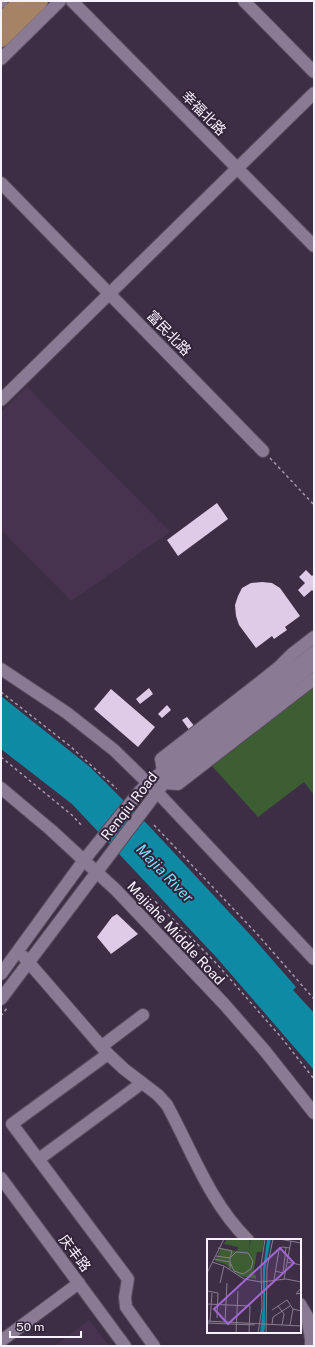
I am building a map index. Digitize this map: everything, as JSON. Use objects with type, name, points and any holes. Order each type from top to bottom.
[{"type":"main road","points":[[1,21],[22,1]]},
{"type":"main road","points":[[1,39],[40,1]]},
{"type":"street","points":[[1,59],[60,1]]},
{"type":"street","name":"幸福北路","points":[[72,1],[314,246]]},
{"type":"street","points":[[244,1],[314,72]]},
{"type":"street","points":[[1,400],[314,93]]},
{"type":"street","name":"富民北路","points":[[1,183],[263,451]]},
{"type":"street","points":[[314,638],[161,759],[159,787],[314,960]]},
{"type":"street","name":"Renqiu Road","points":[[1,999],[159,787],[314,652]]},
{"type":"street","name":"Renqiu Road","points":[[1,974],[84,860],[144,787],[159,787],[314,664]]},
{"type":"street","points":[[1,669],[85,727],[114,750],[144,787],[159,787],[178,784],[314,679]]},
{"type":"street","name":"Majiahe Middle Road","points":[[1,788],[96,871],[146,921],[225,1005],[265,1051],[314,1113]]},
{"type":"street","points":[[19,950],[105,1050],[124,1069],[167,1105],[204,1179],[227,1215],[247,1239]]},
{"type":"street","points":[[143,1015],[105,1050],[12,1124],[128,1279],[125,1297],[126,1306],[154,1346]]},
{"type":"street","points":[[39,1159],[142,1083]]},
{"type":"street","name":"庆丰路","points":[[1,1178],[125,1346]]},
{"type":"street","points":[[1,1341],[79,1283]]},
{"type":"street","points":[[301,1306],[307,1316],[311,1346]]},
{"type":"path","points":[[263,451],[314,505]]},
{"type":"path","points":[[1,692],[70,746],[116,789]]},
{"type":"path","points":[[1,757],[73,816],[82,826]]},
{"type":"path","points":[[154,825],[258,935],[314,999]]},
{"type":"path","points":[[151,897],[215,962],[281,1037],[314,1079]]},
{"type":"shaded area","points":[[27,387],[170,532],[71,601],[1,530],[1,412]]},
{"type":"shaded area","points":[[89,1320],[109,1346],[55,1346]]},
{"type":"green space","points":[[314,687],[314,795],[304,782],[258,817],[212,766]]},
{"type":"water","name":"Majia River","points":[[1,696],[90,767],[150,827],[255,940],[296,987],[293,990],[314,1013],[314,1070],[217,958],[72,804],[1,749]]},
{"type":"building","points":[[217,503],[228,519],[178,556],[167,540]]},
{"type":"building","points":[[306,570],[312,576],[314,574],[314,592],[312,590],[304,597],[298,590],[305,583],[299,577]]},
{"type":"building","points":[[251,583],[272,583],[280,588],[300,616],[285,627],[287,630],[274,639],[272,636],[256,648],[239,625],[235,605],[242,588]]},
{"type":"building","points":[[149,688],[153,694],[140,704],[136,699]]},
{"type":"building","points":[[111,689],[155,727],[138,747],[94,709]]},
{"type":"building","points":[[167,705],[171,710],[162,718],[158,714]]},
{"type":"building","points":[[187,717],[195,727],[190,731],[182,720]]},
{"type":"building","points":[[117,914],[138,934],[111,954],[97,937],[112,917]]}]
